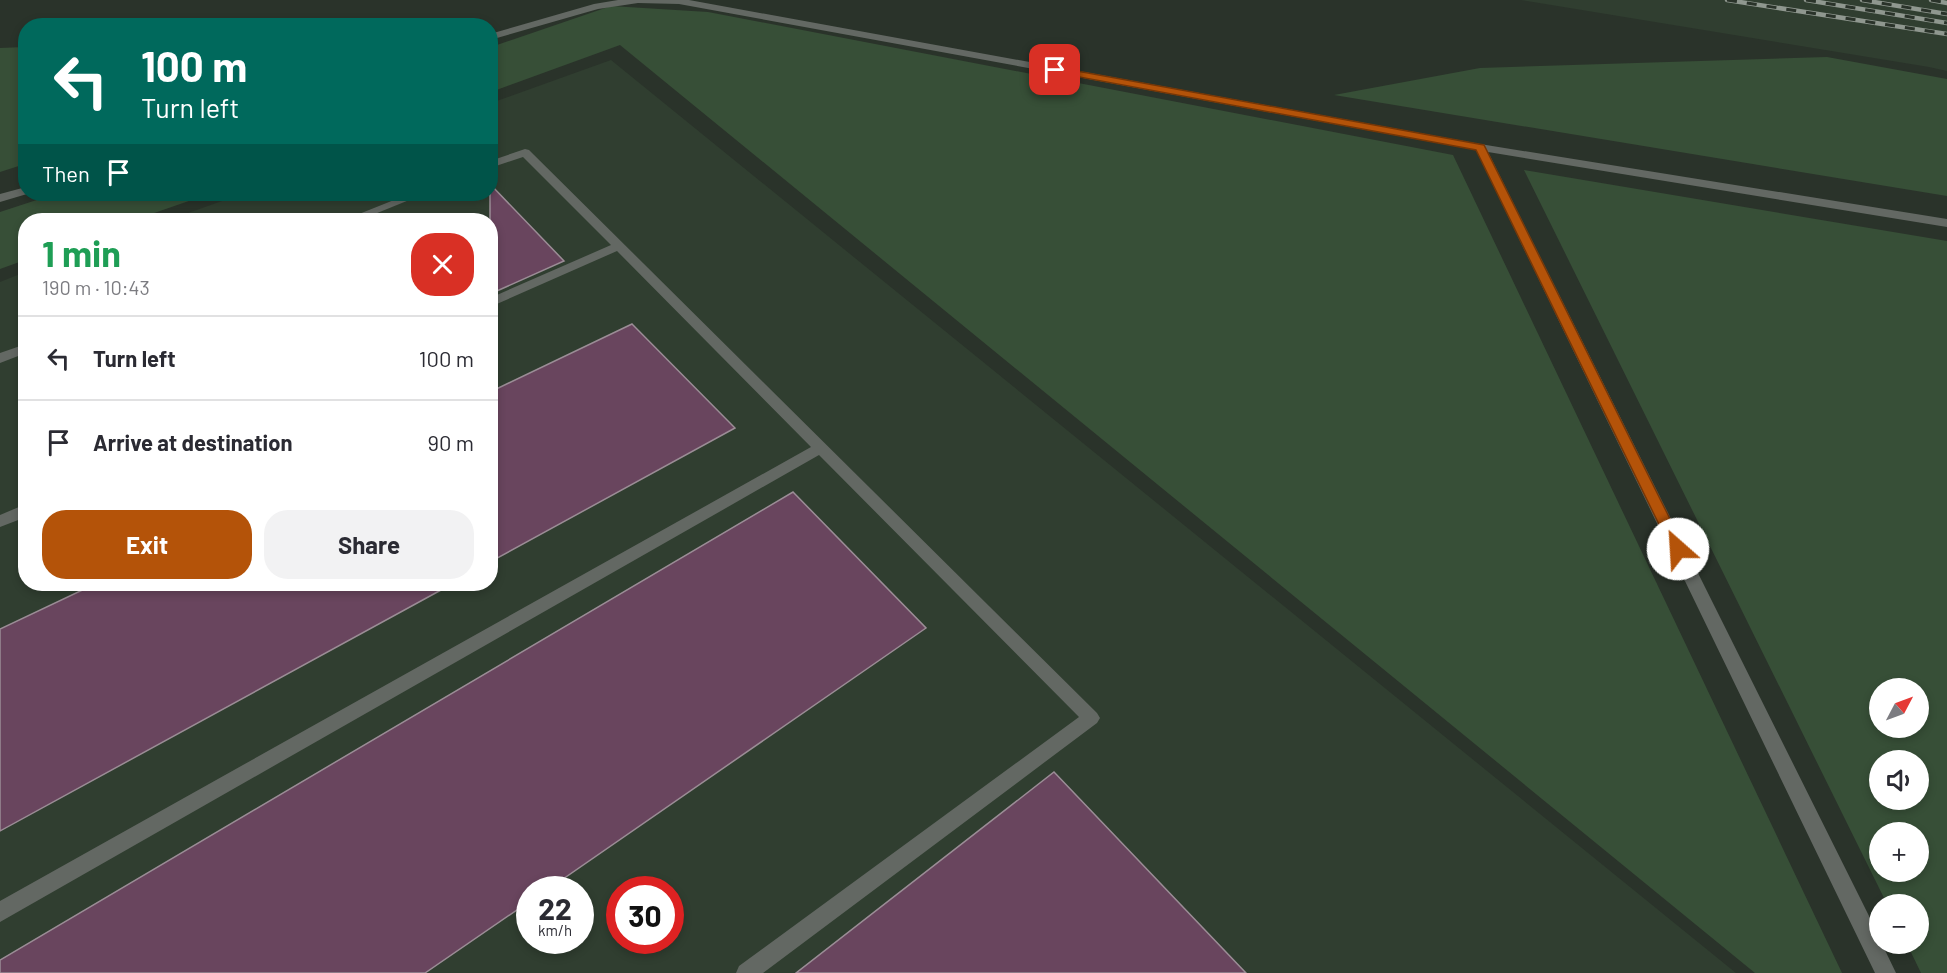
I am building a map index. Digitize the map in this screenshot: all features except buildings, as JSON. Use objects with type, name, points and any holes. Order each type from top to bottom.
[{"type":"street","points":[[498,35],[597,6],[638,0],[679,1],[1480,147],[1947,223]]},
{"type":"street","points":[[1480,147],[1887,973]]},
{"type":"street","points":[[498,162],[525,152],[1091,718],[747,973]]},
{"type":"street","points":[[0,198],[18,192]]},
{"type":"street","points":[[368,213],[400,201]]},
{"type":"street","points":[[498,299],[619,246]]},
{"type":"street","points":[[0,358],[18,351]]},
{"type":"street","points":[[0,912],[820,448]]},
{"type":"street","points":[[0,521],[18,513]]},
{"type":"shaded area","points":[[1521,0],[1947,0],[1947,71],[1929,67]]},
{"type":"shaded area","points":[[611,6],[708,12],[1453,155],[1842,973],[1755,973],[620,45],[498,89],[498,45]]},
{"type":"shaded area","points":[[18,47],[18,166],[0,172],[0,48]]},
{"type":"shaded area","points":[[1827,57],[1947,79],[1947,196],[1334,95],[1480,68]]},
{"type":"shaded area","points":[[611,60],[1736,973],[0,973],[0,282],[18,275],[18,591],[498,591],[498,213],[188,213],[222,201],[498,201],[498,100]]},
{"type":"shaded area","points":[[1524,170],[1947,241],[1947,973],[1921,973],[1912,954],[1929,954],[1929,894],[1882,894],[1876,882],[1929,882],[1929,822],[1869,822],[1869,868]]},
{"type":"shaded area","points":[[34,201],[189,201],[154,213],[18,213],[18,263],[0,269],[0,212]]},
{"type":"railway","points":[[1727,0],[1947,34]]},
{"type":"railway","points":[[1806,0],[1947,23]]},
{"type":"railway","points":[[1862,0],[1947,14]]},
{"type":"railway","points":[[1931,0],[1947,3]]},
{"type":"route","points":[[1055,70],[1480,147],[1678,549]]}]
